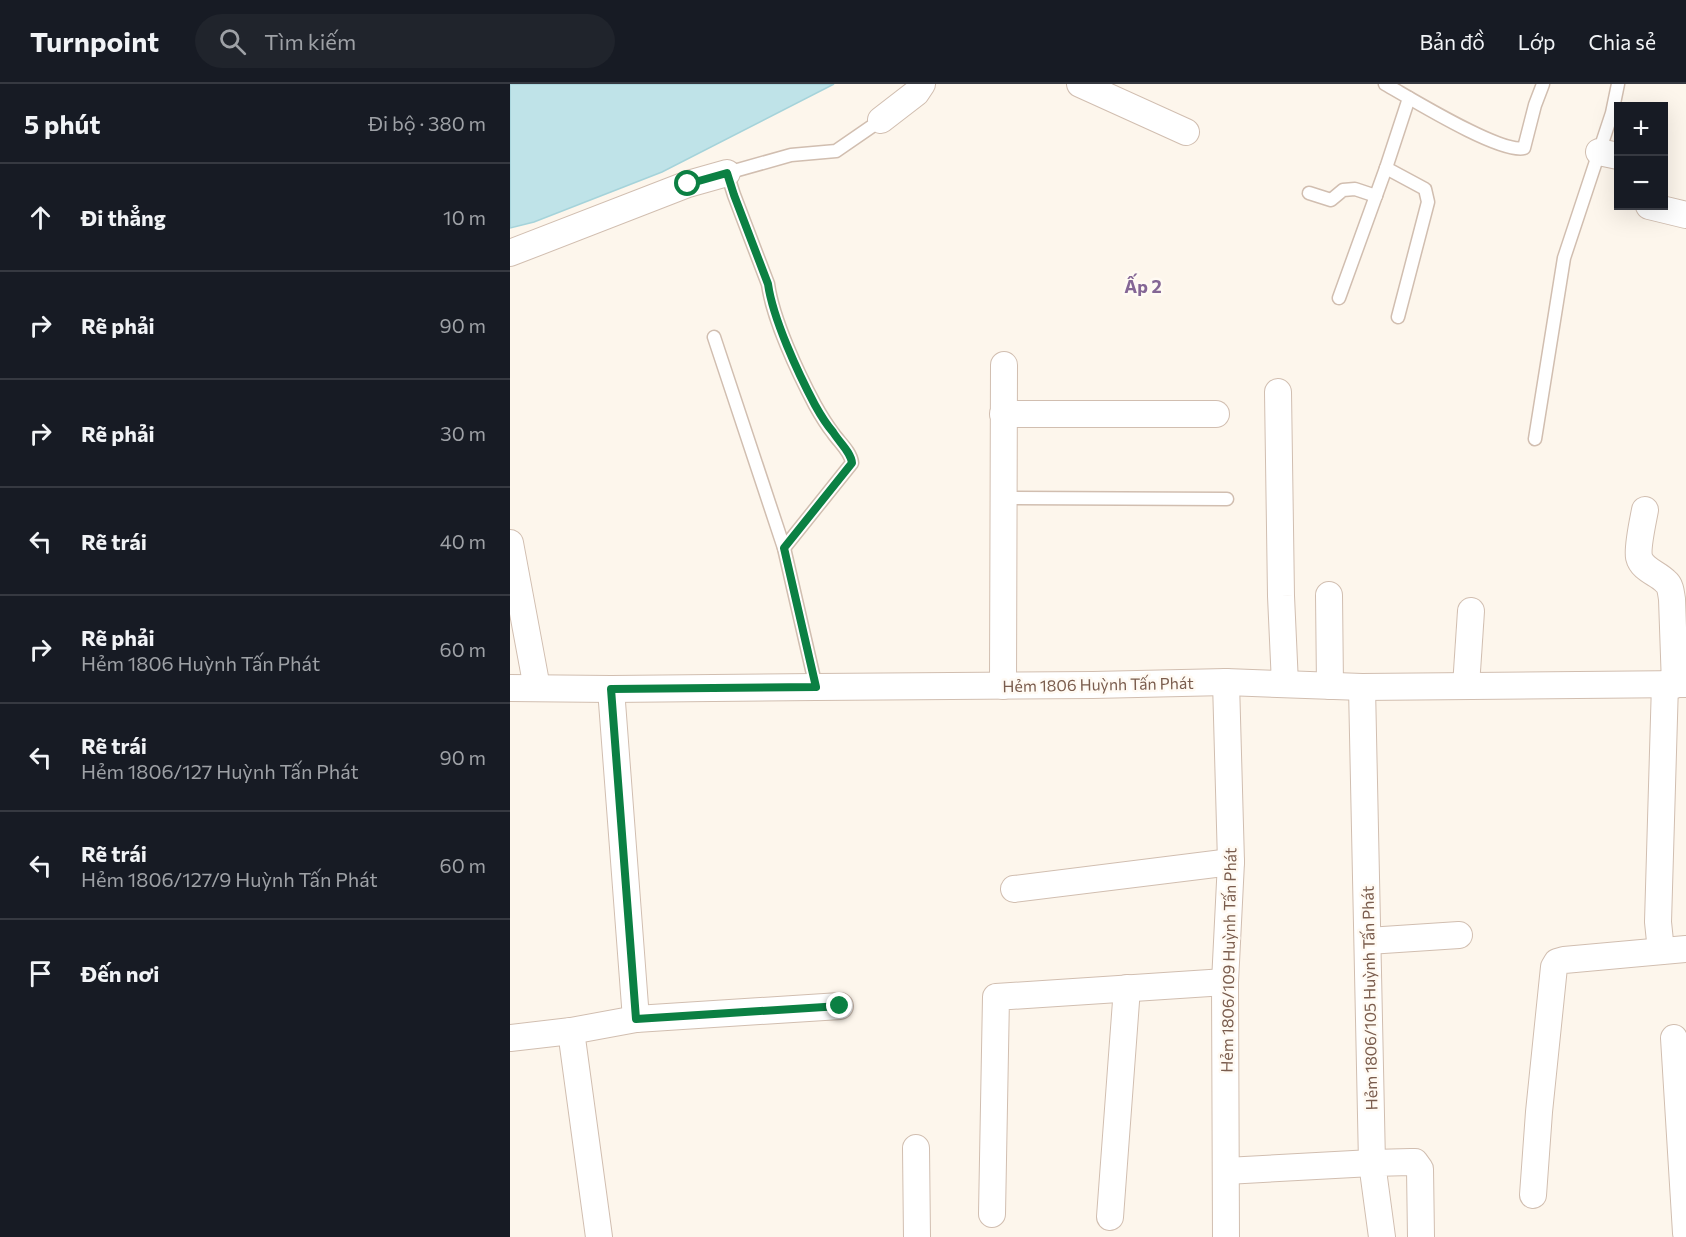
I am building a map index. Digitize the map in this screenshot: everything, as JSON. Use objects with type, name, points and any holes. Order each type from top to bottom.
[{"type":"street","points":[[1080,84],[1186,132]]},
{"type":"street","points":[[881,120],[919,89]]},
{"type":"street","points":[[510,253],[688,184],[727,173]]},
{"type":"street","points":[[1665,210],[1686,215]]},
{"type":"street","points":[[1003,686],[1004,365]]},
{"type":"street","points":[[1278,392],[1281,596],[1285,684]]},
{"type":"street","points":[[1004,414],[1216,414]]},
{"type":"street","points":[[1645,510],[1638,554],[1642,564],[1666,582],[1672,599],[1675,684],[1658,922],[1661,951]]},
{"type":"street","points":[[510,543],[537,688]]},
{"type":"street","points":[[1329,595],[1330,686]]},
{"type":"street","points":[[1466,686],[1471,611]]},
{"type":"street","name":"Hẻm 1806 Huỳnh Tấn Phát","points":[[510,688],[1003,686],[1226,682],[1362,687],[1675,684]]},
{"type":"street","name":"Hẻm 1806/109 Huỳnh Tấn Phát","points":[[1226,682],[1230,862],[1225,982],[1226,1237]]},
{"type":"street","name":"Hẻm 1806/105 Huỳnh Tấn Phát","points":[[1362,687],[1372,1162],[1382,1237]]},
{"type":"street","points":[[611,689],[636,1019]]},
{"type":"street","points":[[1014,889],[1230,862]]},
{"type":"street","points":[[1368,941],[1459,936]]},
{"type":"street","points":[[1533,1195],[1539,1112],[1554,967],[1557,962],[1686,949]]},
{"type":"street","points":[[992,1214],[996,997],[1225,982]]},
{"type":"street","points":[[1110,1216],[1127,988]]},
{"type":"street","points":[[510,1038],[571,1031],[636,1019],[840,1006]]},
{"type":"street","points":[[571,1031],[599,1237]]},
{"type":"street","points":[[1674,1038],[1686,1233]]},
{"type":"street","points":[[916,1148],[917,1237]]},
{"type":"street","points":[[1226,1171],[1372,1162],[1415,1162],[1420,1168],[1421,1237]]},
{"type":"lane","points":[[1385,84],[1455,124],[1503,145],[1518,149],[1524,148],[1527,141],[1535,105],[1543,84]]},
{"type":"lane","points":[[1536,439],[1564,258],[1609,154],[1612,113],[1618,84]]},
{"type":"lane","points":[[1339,298],[1409,98]]},
{"type":"lane","points":[[784,548],[852,463],[851,457],[815,405],[787,345],[768,284],[727,173],[791,155],[836,151],[881,120]]},
{"type":"lane","points":[[1386,168],[1425,189],[1428,202],[1398,317]]},
{"type":"lane","points":[[1309,193],[1331,200],[1343,190],[1355,189],[1376,196]]},
{"type":"lane","points":[[714,337],[784,548],[816,687]]},
{"type":"lane","points":[[1003,498],[1227,499]]},
{"type":"water","points":[[510,84],[834,84],[662,172],[534,222],[510,228]]},
{"type":"district","name":"Ấp 2","points":[[1143,286]]},
{"type":"route","points":[[688,184],[727,173],[768,284],[787,345],[815,405],[851,457],[852,463],[784,548],[816,687],[611,689],[636,1019],[840,1006]]}]
